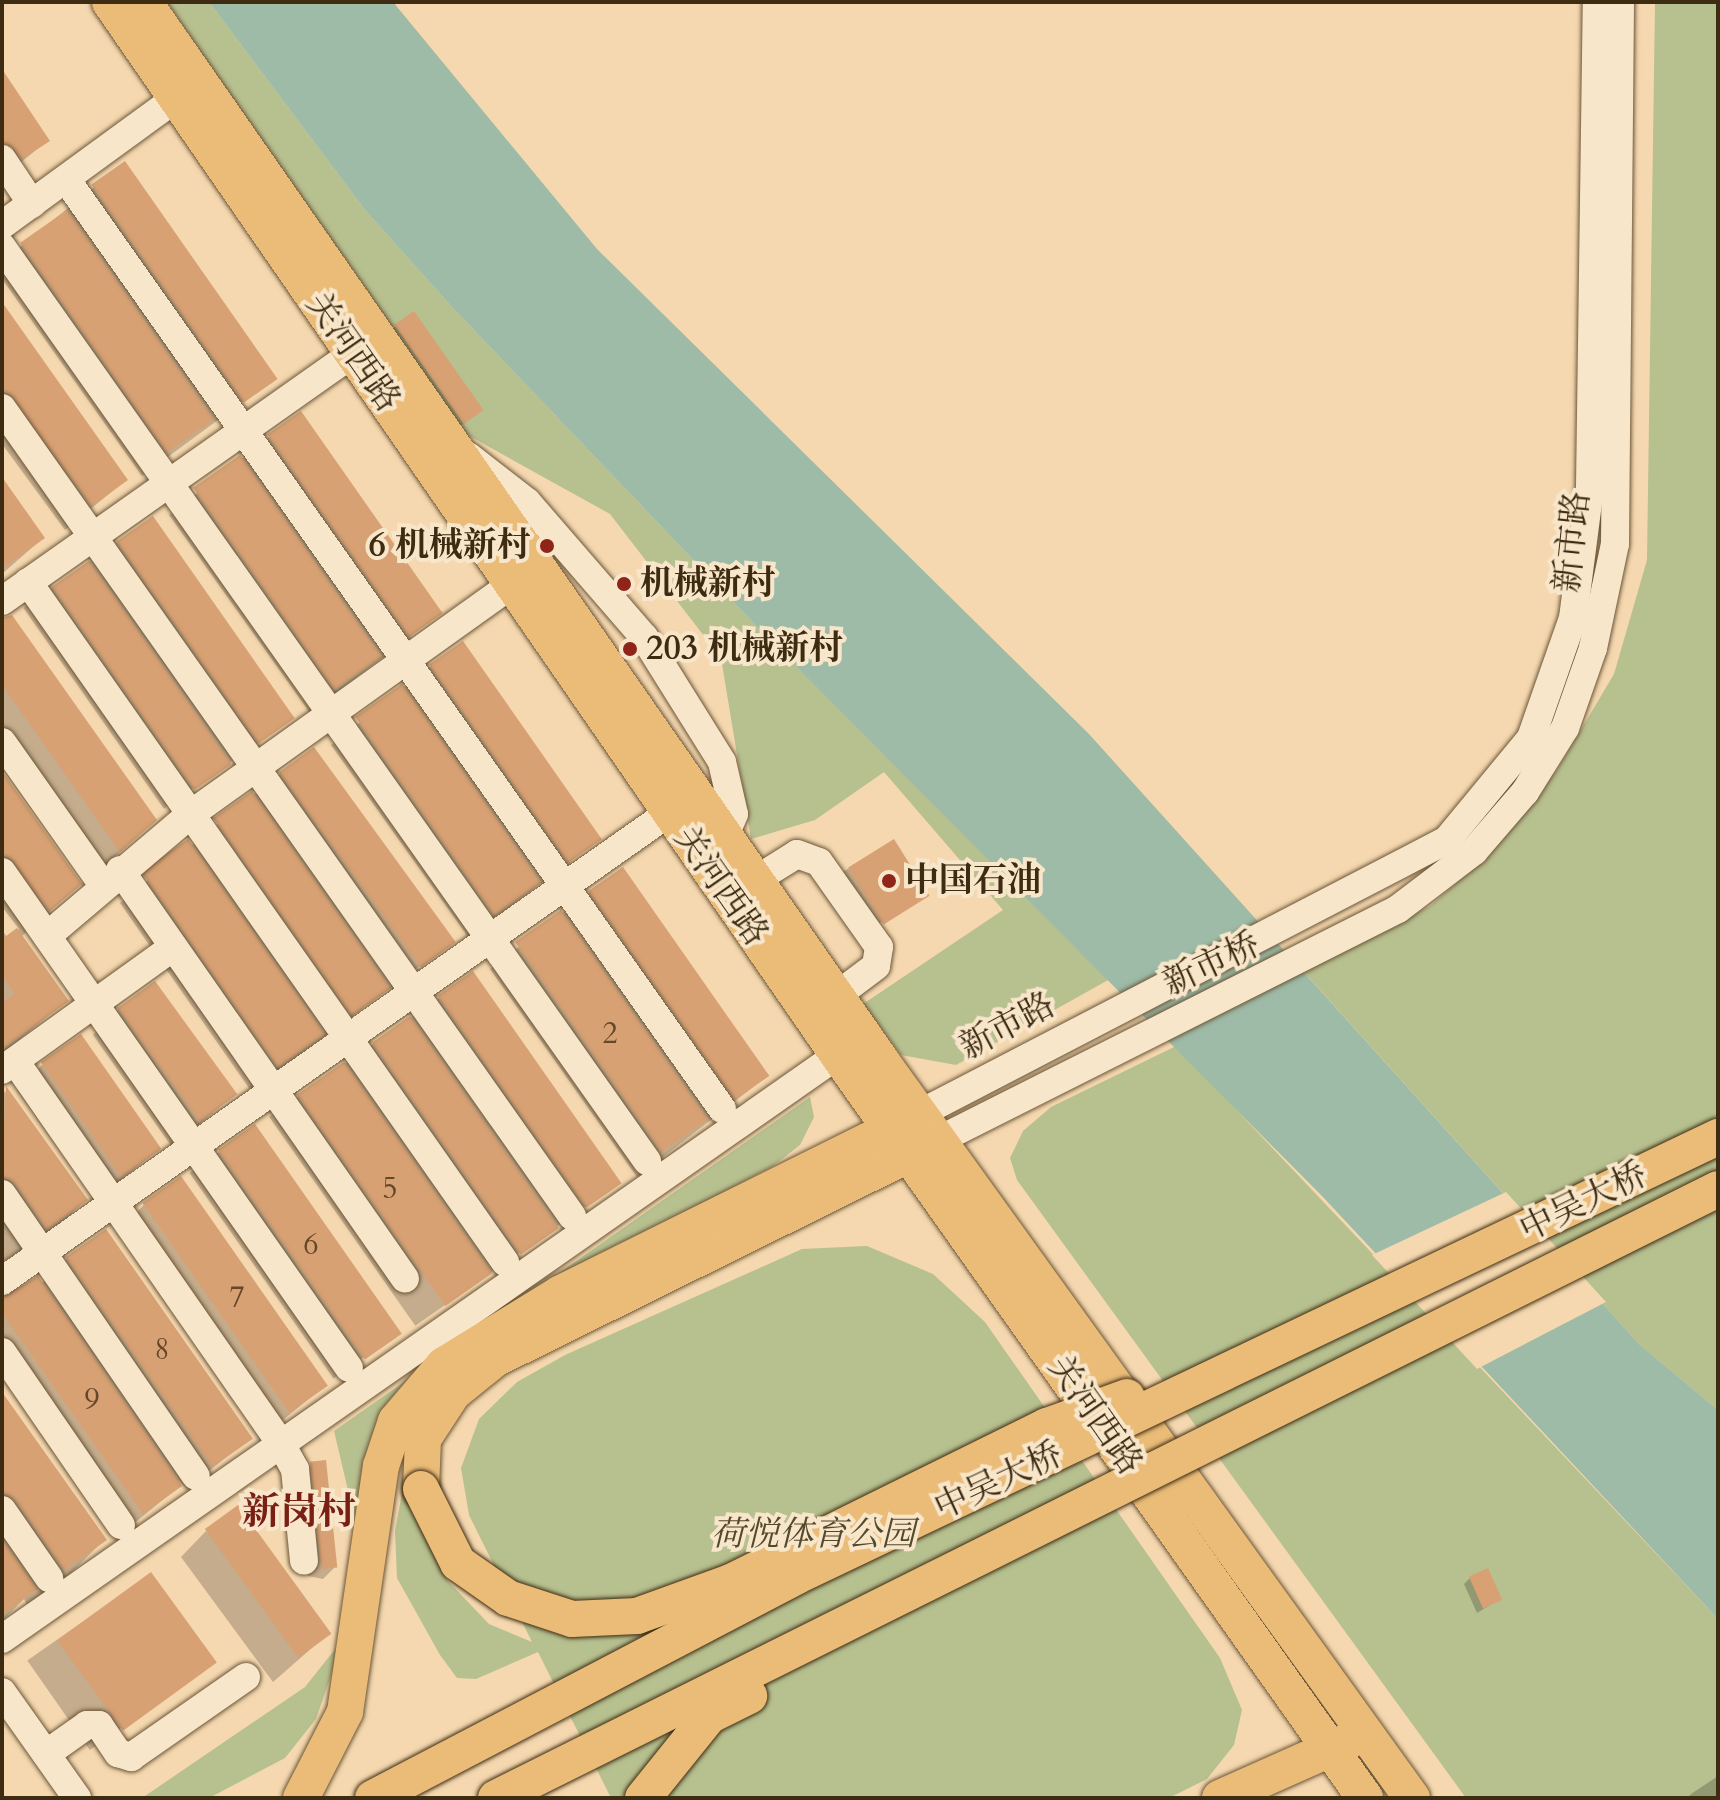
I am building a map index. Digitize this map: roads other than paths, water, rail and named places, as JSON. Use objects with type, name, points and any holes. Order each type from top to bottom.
[{"type":"main road","name":"关河西路","points":[[110,2],[838,1055],[915,1134],[1412,1798]]},
{"type":"main road","name":"关河西路","points":[[144,2],[447,439],[726,833],[836,996],[915,1134],[1365,1798]]},
{"type":"main road","points":[[301,1798],[345,1712],[381,1466],[396,1421],[444,1365],[485,1334],[915,1134]]},
{"type":"main road","points":[[915,1134],[495,1359],[453,1393],[423,1439],[421,1489],[458,1563],[508,1598],[572,1619],[637,1616],[731,1582],[1047,1426],[1328,1324]]},
{"type":"main road","name":"中吴大桥","points":[[373,1798],[795,1577],[1718,1137]]},
{"type":"main road","name":"中吴大桥","points":[[496,1798],[1718,1189]]},
{"type":"main road","points":[[643,1798],[709,1716],[1214,1460],[1349,1373]]},
{"type":"main road","points":[[1220,1798],[1334,1754],[1367,1737]]},
{"type":"main road","points":[[1272,1798],[1334,1754]]},
{"type":"street","name":"新市路","points":[[1283,930],[1447,840],[1500,783],[1531,738],[1573,618],[1590,487],[1597,2]]},
{"type":"street","name":"新市路","points":[[1303,960],[1398,909],[1474,851],[1525,792],[1565,728],[1593,648],[1615,544],[1620,2]]},
{"type":"street","points":[[2,225],[176,98]]},
{"type":"street","points":[[2,159],[32,204]]},
{"type":"street","points":[[66,179],[722,1109]]},
{"type":"street","points":[[2,247],[647,1161]]},
{"type":"street","points":[[354,353],[93,537],[10,591],[191,814],[505,1262]]},
{"type":"street","points":[[2,408],[572,1216]]},
{"type":"street","points":[[47,936],[111,878],[191,814],[514,583]]},
{"type":"street","points":[[2,742],[111,878],[173,947],[405,1278]]},
{"type":"street","points":[[2,1281],[196,1148],[670,812]]},
{"type":"street","points":[[757,879],[797,854],[819,862],[879,947],[876,966],[836,996]]},
{"type":"street","points":[[2,872],[349,1368]]},
{"type":"street","name":"新市桥","points":[[1129,1000],[1283,930]]},
{"type":"street","points":[[173,947],[8,1065],[115,1204],[281,1444],[295,1469],[304,1561]]},
{"type":"street","name":"新市桥","points":[[1149,1033],[1303,960]]},
{"type":"street","name":"新市路","points":[[915,1134],[1129,1000]]},
{"type":"street","name":"新市路","points":[[915,1134],[1149,1033]]},
{"type":"street","points":[[2,1639],[838,1055]]},
{"type":"street","points":[[2,1194],[196,1476]]},
{"type":"street","points":[[2,1352],[121,1525]]},
{"type":"street","points":[[2,1510],[49,1578]]},
{"type":"street","points":[[46,1754],[87,1725],[99,1725],[118,1753],[131,1757],[246,1677]]},
{"type":"street","points":[[2,1692],[77,1798]]},
{"type":"place","name":"6 机械新村","points":[[547,546]]},
{"type":"place","name":"机械新村","points":[[624,584]]},
{"type":"place","name":"203 机械新村","points":[[630,649]]},
{"type":"place","name":"中国石油","points":[[889,881]]},
{"type":"district","name":"新岗村","points":[[299,1513]]},
{"type":"park label","name":"荷悦体育公园","points":[[813,1535]]}]
